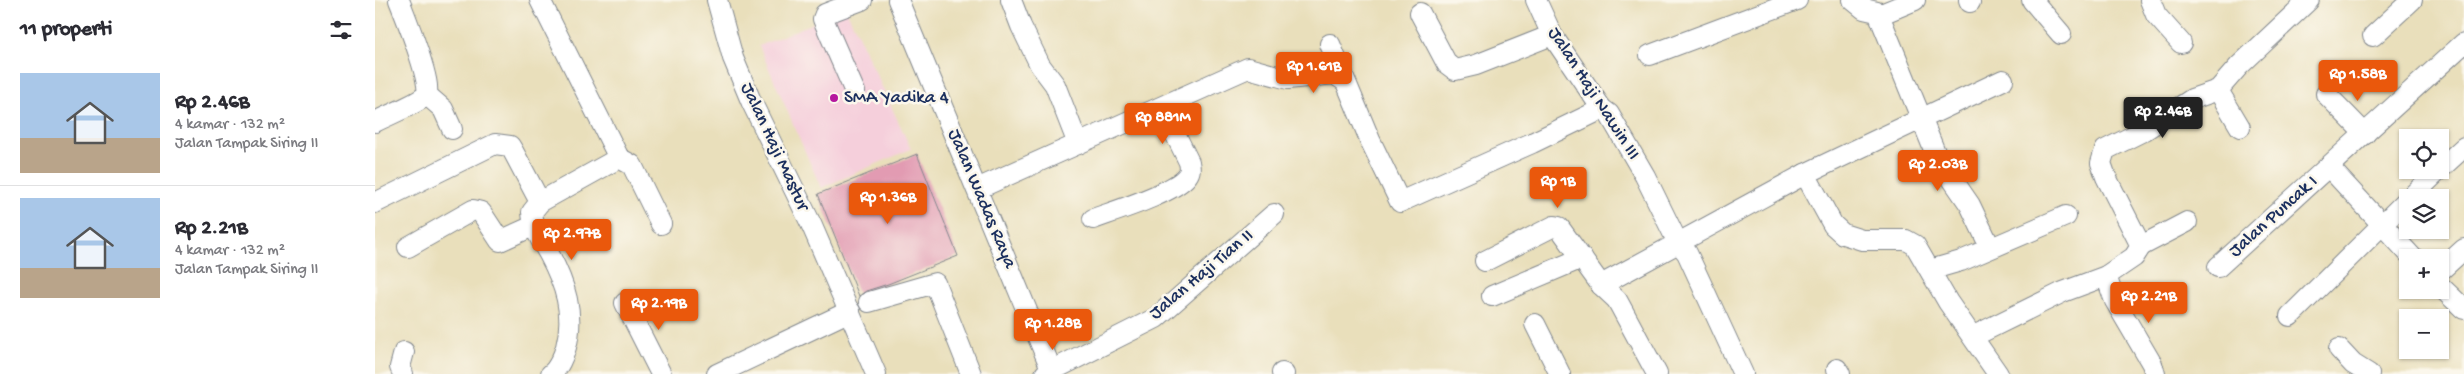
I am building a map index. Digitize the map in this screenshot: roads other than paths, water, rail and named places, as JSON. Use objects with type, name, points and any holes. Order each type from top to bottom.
[{"type":"street","points":[[399,0],[429,86],[427,95]]},
{"type":"street","points":[[540,0],[619,158],[632,165],[661,224]]},
{"type":"street","name":"Jalan Haji Mastur","points":[[717,0],[733,58],[751,101],[812,226],[876,374]]},
{"type":"street","points":[[855,92],[823,19],[825,14],[829,12],[862,0]]},
{"type":"street","name":"Jalan Wadas Raya","points":[[898,0],[977,189],[1049,372]]},
{"type":"street","points":[[1000,0],[1055,85],[1079,144]]},
{"type":"street","name":"Jalan Haji Nawin III","points":[[1536,0],[1552,35],[1602,109],[1609,114],[1641,168],[1677,242],[1687,254],[1743,374]]},
{"type":"street","points":[[1650,55],[1797,0]]},
{"type":"street","points":[[1853,0],[1858,6],[1877,12],[1879,15],[1937,157],[1970,205],[1991,247]]},
{"type":"street","points":[[1879,15],[1915,0]]},
{"type":"street","points":[[2032,0],[2061,34]]},
{"type":"street","points":[[2150,0],[2157,14],[2181,43]]},
{"type":"street","points":[[2141,246],[2106,177],[2101,163],[2102,156],[2112,145],[2145,130],[2193,99],[2218,90],[2239,66],[2309,0]]},
{"type":"street","points":[[2373,36],[2413,0]]},
{"type":"street","points":[[1420,13],[1447,64],[1455,70],[1476,65],[1552,35]]},
{"type":"street","name":"Jalan Puncak I","points":[[2218,267],[2464,43]]},
{"type":"street","points":[[1330,44],[1370,140],[1400,202],[1532,144],[1602,109]]},
{"type":"street","points":[[977,189],[1248,68],[1288,79],[1334,74],[1345,81]]},
{"type":"street","points":[[1601,284],[1805,174],[1921,121],[2003,80]]},
{"type":"street","points":[[2218,90],[2240,127]]},
{"type":"street","points":[[2326,94],[2365,134]]},
{"type":"street","points":[[375,122],[427,95]]},
{"type":"street","points":[[427,95],[443,109],[452,128]]},
{"type":"street","points":[[1093,220],[1151,197],[1181,182],[1188,175],[1191,169],[1189,162],[1162,107]]},
{"type":"street","points":[[375,203],[469,155],[502,144],[510,146],[540,202]]},
{"type":"street","points":[[2449,161],[2464,147]]},
{"type":"street","points":[[554,373],[565,351],[571,322],[566,292],[533,226],[532,212],[540,202],[619,158]]},
{"type":"street","points":[[2329,167],[2405,249]]},
{"type":"street","points":[[1805,174],[1833,225],[1843,234],[1862,240],[1906,240],[1915,246],[1948,302],[1974,336],[1998,374]]},
{"type":"street","points":[[2420,189],[2430,179]]},
{"type":"street","points":[[2290,316],[2399,208]]},
{"type":"street","points":[[408,247],[473,210],[481,212],[500,241],[533,226]]},
{"type":"street","name":"Jalan Haji Tian II","points":[[1049,372],[1078,368],[1156,318],[1274,214]]},
{"type":"street","points":[[1930,270],[1961,261],[2066,216]]},
{"type":"street","points":[[1974,336],[2063,292],[2106,276],[2134,258],[2141,246],[2187,222]]},
{"type":"street","points":[[1485,260],[1554,226],[1561,230],[1601,284],[1617,300],[1657,374]]},
{"type":"street","points":[[2449,262],[2464,249]]},
{"type":"street","points":[[1492,296],[1582,258]]},
{"type":"street","points":[[2106,276],[2115,302],[2152,364],[2155,374]]},
{"type":"street","points":[[869,302],[935,283],[971,374]]},
{"type":"street","points":[[2449,295],[2464,309]]},
{"type":"street","points":[[625,303],[661,374]]},
{"type":"street","points":[[717,374],[850,311]]},
{"type":"street","points":[[1535,324],[1560,374]]},
{"type":"street","points":[[2339,349],[2353,364],[2369,374]]},
{"type":"street","points":[[403,374],[400,367],[405,352]]},
{"type":"place","name":"SMA Yadika 4","points":[[834,98]]}]
